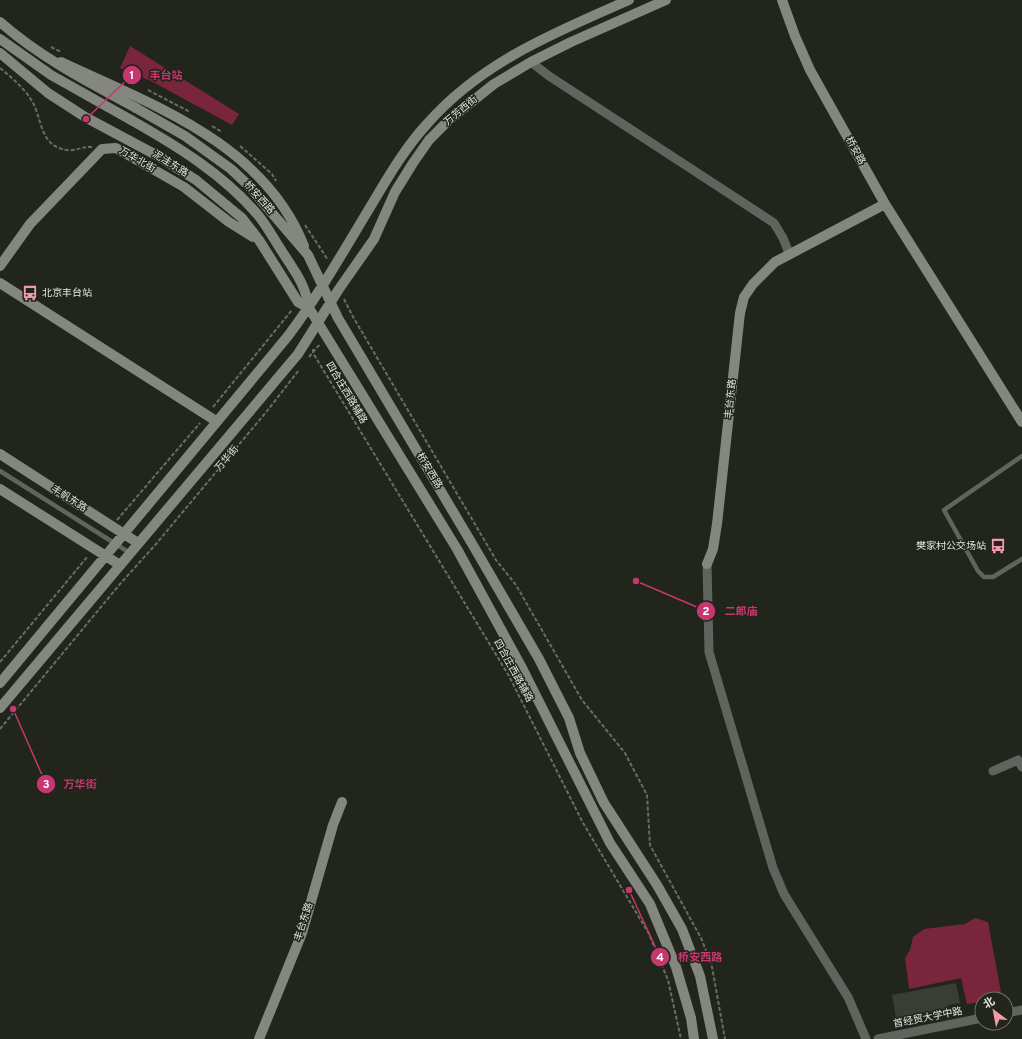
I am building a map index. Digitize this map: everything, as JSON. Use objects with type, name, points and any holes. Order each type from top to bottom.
[{"type":"main road","name":"万芳西街","points":[[323,284],[392,171],[427,123],[447,104],[472,83],[516,53],[556,31],[629,0]]},
{"type":"main road","name":"万芳西街","points":[[331,304],[339,289],[374,239],[395,192],[429,140],[449,120],[494,84],[531,62],[571,42],[666,0]]},
{"type":"main road","name":"桥安路","points":[[782,0],[795,36],[810,70],[885,204],[1022,422]]},
{"type":"main road","name":"桥安西路","points":[[0,23],[28,45],[59,66],[185,136],[232,170],[248,185],[308,255],[338,318],[474,546],[538,659],[569,718],[580,753],[604,803],[658,885],[682,929],[700,976],[713,1039]]},
{"type":"main road","points":[[0,23],[26,46],[170,113],[207,134],[227,149],[275,193],[287,210],[308,255]]},
{"type":"main road","name":"桥安西路","points":[[0,39],[50,75],[167,140],[211,171],[246,202],[259,217],[306,291],[309,308],[327,335],[456,549],[522,668],[610,843],[650,904],[676,968],[690,1018],[694,1039]]},
{"type":"main road","name":"泥洼东路","points":[[0,53],[48,93],[79,113],[158,156],[196,180],[242,218],[259,240],[298,302],[309,308]]},
{"type":"main road","name":"万华北街","points":[[102,149],[116,148],[177,183],[229,222],[259,240]]},
{"type":"main road","points":[[0,266],[30,224],[102,149]]},
{"type":"main road","points":[[789,253],[885,204]]},
{"type":"main road","name":"丰台东路","points":[[707,564],[713,549],[717,524],[740,313],[744,297],[753,284],[775,262],[789,253]]},
{"type":"main road","points":[[0,283],[216,421]]},
{"type":"main road","points":[[0,683],[104,555],[288,336],[309,308],[323,284]]},
{"type":"main road","name":"万华街","points":[[0,708],[298,354],[331,304]]},
{"type":"main road","name":"丰帆东路","points":[[0,454],[138,544]]},
{"type":"main road","points":[[0,489],[120,565]]},
{"type":"main road","name":"丰台东路","points":[[259,1039],[302,933],[333,825],[342,802]]},
{"type":"street","points":[[531,62],[549,76],[774,224],[783,238],[789,253]]},
{"type":"street","points":[[707,564],[709,652],[773,868],[784,894],[848,997],[866,1039]]},
{"type":"street","points":[[993,771],[1018,760],[1022,767]]},
{"type":"street","name":"首经贸大学中路","points":[[878,1039],[974,1020]]},
{"type":"lane","points":[[1022,456],[944,510],[978,571],[984,577],[993,577],[1022,559]]},
{"type":"lane","points":[[0,471],[130,553]]},
{"type":"path","points":[[0,68],[21,87],[33,102],[44,134],[50,142],[58,148],[73,152],[90,146],[102,149]]},
{"type":"path","points":[[318,274],[334,258]]},
{"type":"path","points":[[112,526],[207,415],[298,302]]},
{"type":"path","points":[[308,358],[327,335]]},
{"type":"path","points":[[313,353],[314,345]]},
{"type":"path","name":"四合庄西路辅路","points":[[313,353],[509,676],[583,823],[649,934],[668,980],[681,1039]]},
{"type":"path","name":"万华街","points":[[0,729],[120,584],[156,544],[267,411],[303,364]]},
{"type":"path","points":[[0,662],[94,548]]},
{"type":"shaded area","points":[[130,46],[239,114],[232,125],[151,81],[120,68]]},
{"type":"shaded area","points":[[975,918],[988,922],[1001,991],[974,991],[974,1003],[967,1004],[961,978],[909,989],[905,958],[910,950],[913,937],[924,929],[965,924]]},
{"type":"building","points":[[956,983],[960,1003],[948,1005],[949,1008],[896,1018],[892,995]]},
{"type":"place","name":"丰台站","points":[[86,119]]},
{"type":"place","name":"北京丰台站","points":[[30,293]]},
{"type":"place","name":"樊家村公交场站","points":[[998,546]]},
{"type":"place","name":"二郎庙","points":[[636,581]]},
{"type":"place","name":"万华街","points":[[13,709]]},
{"type":"place","name":"桥安西路","points":[[629,890]]}]
